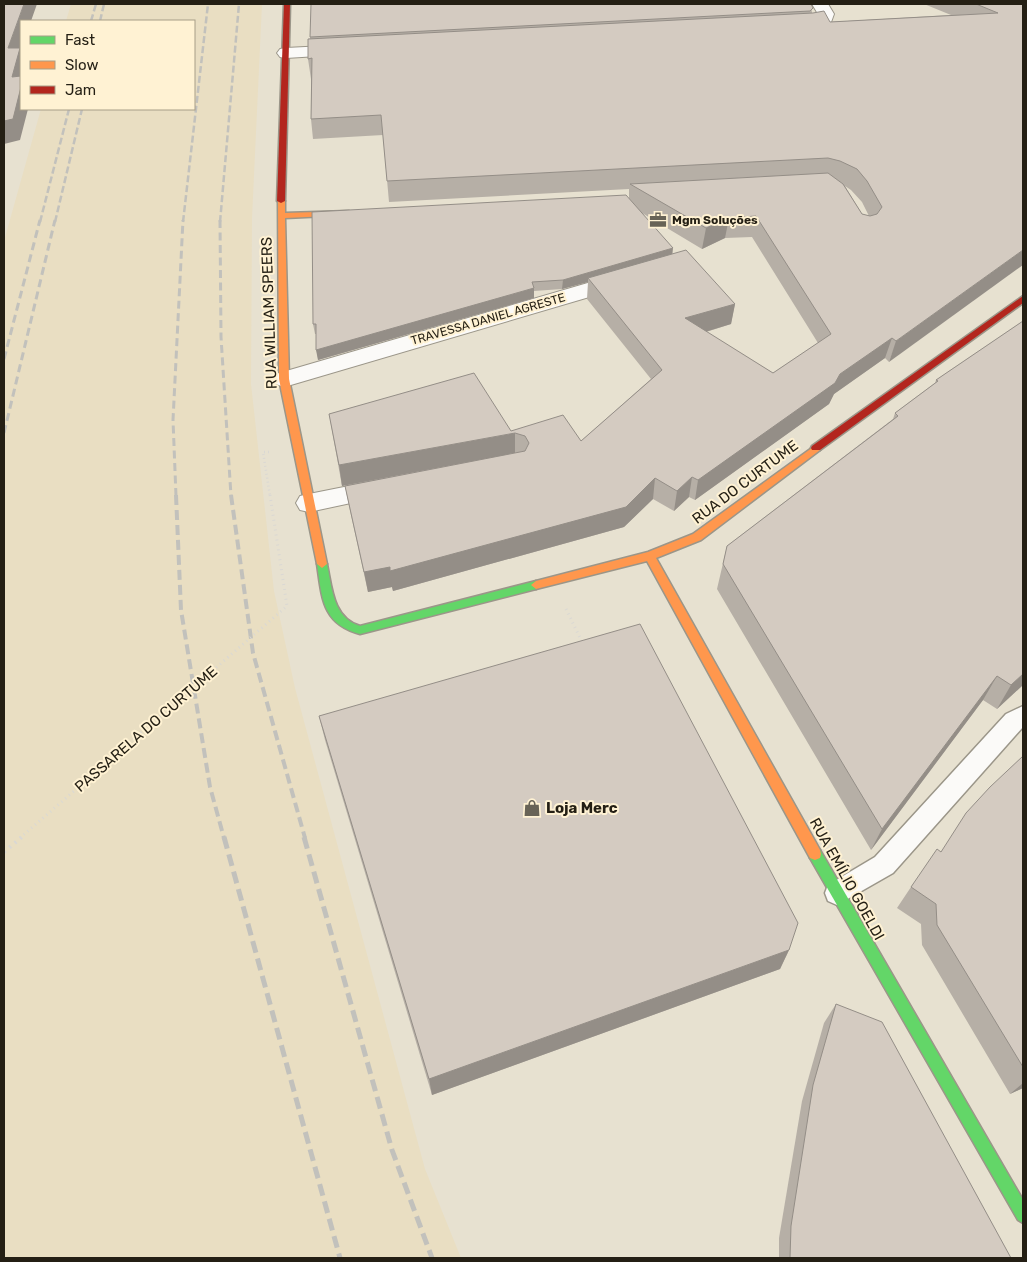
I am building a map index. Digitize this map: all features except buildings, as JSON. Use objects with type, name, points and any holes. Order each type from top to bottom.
[{"type":"street","name":"RUA WILLIAM SPEERS","points":[[288,4],[280,216],[284,379],[328,598],[340,624],[348,630],[360,630]]},
{"type":"street","points":[[780,27],[818,24],[826,18],[823,9]]},
{"type":"street","points":[[286,53],[362,49]]},
{"type":"street","points":[[280,216],[358,212]]},
{"type":"street","name":"TRAVESSA DANIEL AGRESTE","points":[[284,379],[644,274]]},
{"type":"street","name":"RUA DO CURTUME","points":[[360,630],[650,556],[697,537],[794,464],[1023,299]]},
{"type":"street","points":[[309,503],[402,485]]},
{"type":"street","name":"RUA EMÍLIO GOELDI","points":[[650,556],[837,893],[1023,1215]]},
{"type":"lane","points":[[837,893],[884,865],[1014,721],[1023,715]]},
{"type":"path","name":"PASSARELA DO CURTUME","points":[[4,852],[287,606],[263,452]]},
{"type":"path","points":[[566,609],[584,648]]},
{"type":"shaded area","points":[[71,4],[262,4],[252,218],[251,384],[274,591],[295,688],[425,1169],[461,1258],[4,1258],[4,241],[41,110],[195,110],[195,20],[66,20]]},
{"type":"railway","points":[[91,20],[96,4]]},
{"type":"railway","points":[[100,20],[104,4]]},
{"type":"railway","points":[[183,222],[208,4]]},
{"type":"railway","points":[[220,222],[239,4]]},
{"type":"railway","points":[[40,222],[69,110]]},
{"type":"railway","points":[[55,222],[82,110]]},
{"type":"railway","points":[[4,359],[40,220]]},
{"type":"railway","points":[[4,433],[55,220]]},
{"type":"railway","points":[[176,496],[173,420],[183,220]]},
{"type":"railway","points":[[220,222],[221,337],[231,496]]},
{"type":"railway","points":[[176,495],[181,610],[210,787],[224,838]]},
{"type":"railway","points":[[231,495],[253,653],[305,838]]},
{"type":"railway","points":[[224,837],[340,1258]]},
{"type":"railway","points":[[304,837],[392,1150],[432,1258]]},
{"type":"traffic: fast","points":[[322,564],[328,595],[335,614],[341,622],[349,627],[360,630],[536,585]]},
{"type":"traffic: fast","points":[[815,854],[1023,1215]]},
{"type":"traffic: slow","points":[[281,201],[284,379],[322,564]]},
{"type":"traffic: slow","points":[[281,216],[349,213]]},
{"type":"traffic: slow","points":[[536,585],[650,556],[697,537],[816,448]]},
{"type":"traffic: slow","points":[[650,556],[815,854]]},
{"type":"traffic: jam","points":[[281,201],[287,4]]},
{"type":"traffic: jam","points":[[816,448],[1023,299]]},
{"type":"place","name":"Mgm Soluções","points":[[658,220]]},
{"type":"place","name":"Loja Merc","points":[[532,808]]}]
